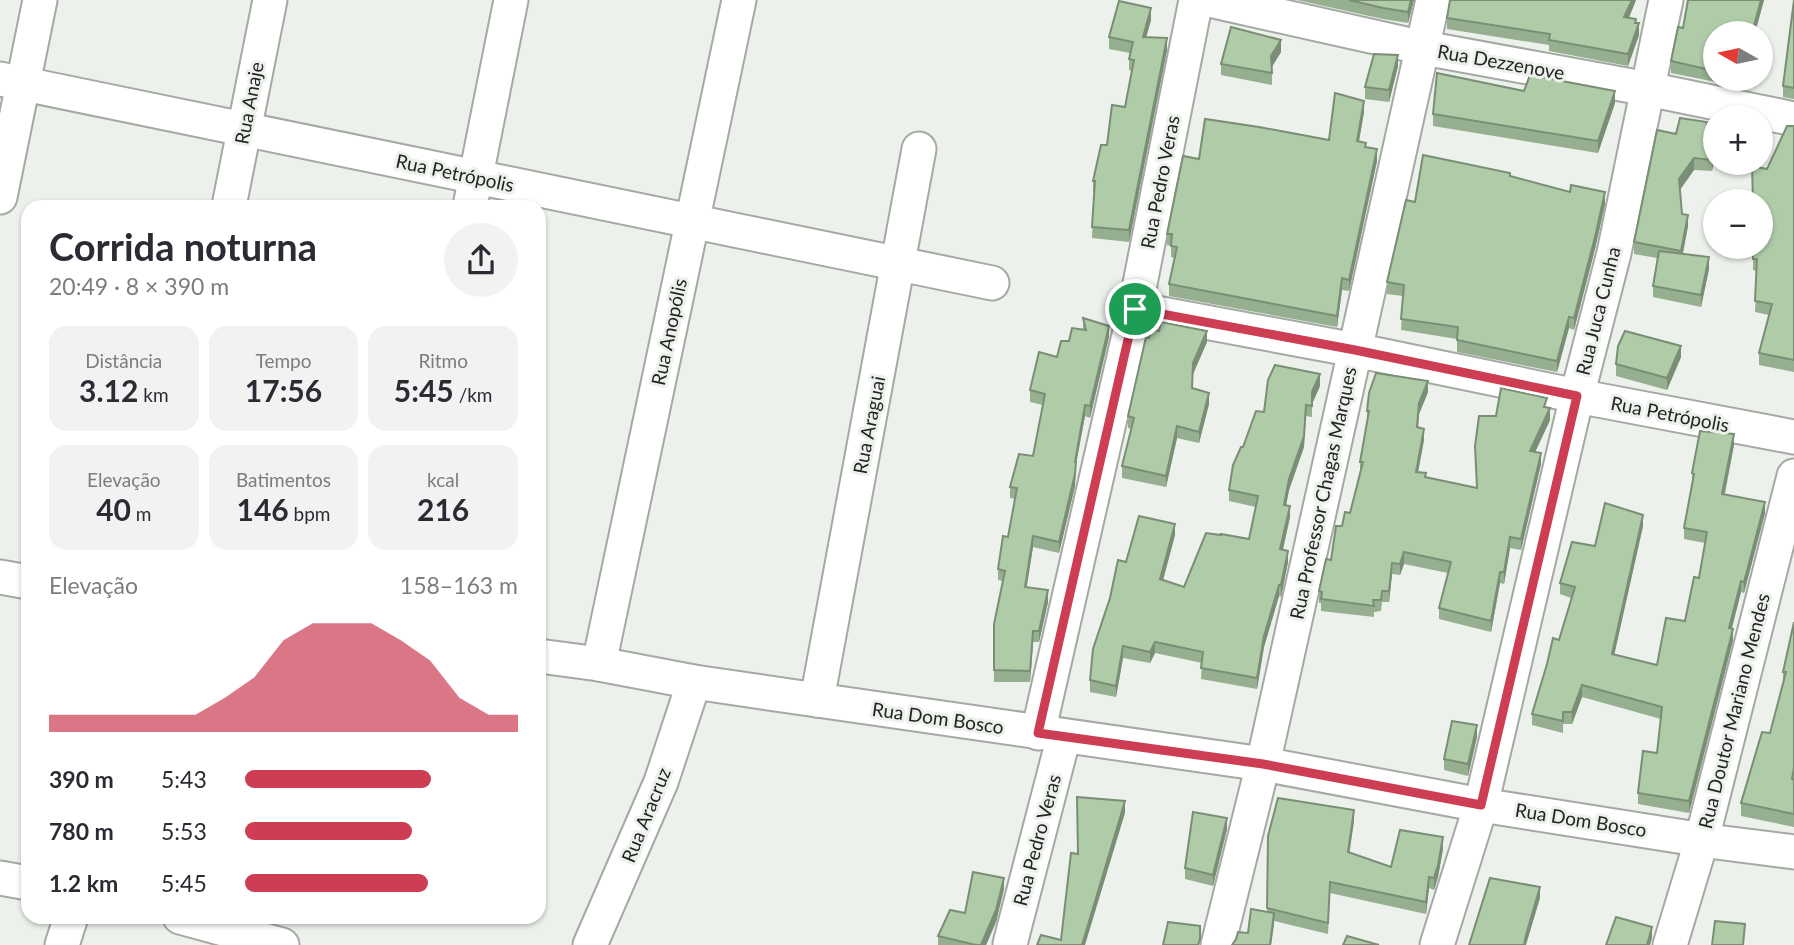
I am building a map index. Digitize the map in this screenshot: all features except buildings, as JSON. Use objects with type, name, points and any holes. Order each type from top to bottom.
[{"type":"street","points":[[0,197],[11,81],[40,0]]},
{"type":"street","name":"Rua Anaje","points":[[230,200],[270,0]]},
{"type":"street","points":[[473,192],[511,0]]},
{"type":"street","name":"Rua Anopólis","points":[[599,664],[739,0]]},
{"type":"street","name":"Rua Pedro Veras","points":[[1010,944],[1196,0]]},
{"type":"street","name":"Rua Dezzenove","points":[[1209,0],[1424,48],[1794,119]]},
{"type":"street","name":"Rua Professor Chagas Marques","points":[[1218,945],[1263,764],[1433,0]]},
{"type":"street","name":"Rua Juca Cunha","points":[[1437,945],[1481,805],[1577,396],[1614,254],[1666,0]]},
{"type":"street","name":"Rua Petrópolis","points":[[11,81],[244,130],[473,192],[531,200]]},
{"type":"street","name":"Rua Araguai","points":[[817,700],[919,149]]},
{"type":"street","name":"Rua Petrópolis","points":[[546,202],[692,222],[992,283]]},
{"type":"street","name":"Rua Petrópolis","points":[[1135,309],[1794,437]]},
{"type":"street","name":"Rua Doutor Mariano Mendes","points":[[1670,945],[1702,839],[1794,476]]},
{"type":"street","points":[[0,578],[21,581]]},
{"type":"street","name":"Rua Dom Bosco","points":[[546,657],[694,682],[1263,764],[1481,805],[1794,852]]},
{"type":"street","name":"Rua Aracruz","points":[[590,945],[661,782],[694,682]]},
{"type":"street","points":[[0,878],[21,882]]},
{"type":"street","points":[[62,945],[69,924]]},
{"type":"street","points":[[206,924],[282,945]]},
{"type":"route","points":[[1135,309],[1355,350],[1577,396],[1481,805],[1263,764],[1038,733],[1135,309]]}]
